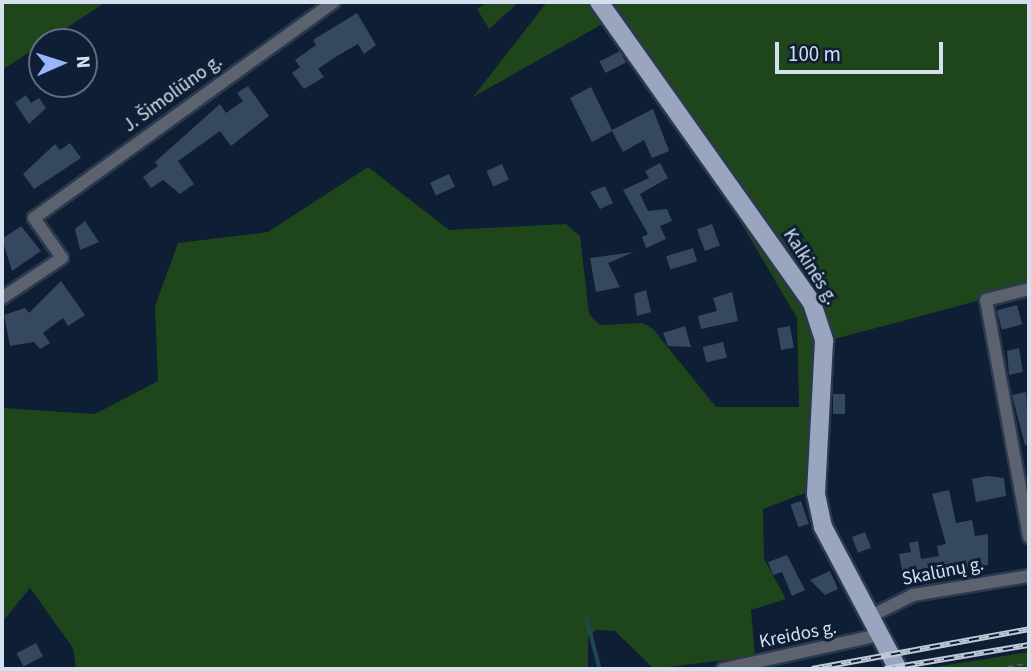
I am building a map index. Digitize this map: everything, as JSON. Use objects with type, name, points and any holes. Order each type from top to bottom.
[{"type":"main road","name":"Kalkinės g.","points":[[599,2],[812,303],[824,341],[816,494],[827,538],[898,669]]},
{"type":"street","name":"J. Šimoliūno g.","points":[[2,298],[62,258],[34,218],[334,2]]},
{"type":"street","points":[[1029,289],[986,300],[1029,537]]},
{"type":"street","name":"Skalūnų g.","points":[[869,617],[913,595],[1029,576]]},
{"type":"street","name":"Kreidos g.","points":[[723,669],[879,635]]},
{"type":"path","points":[[998,669],[1029,663]]},
{"type":"green space","points":[[2,2],[106,2],[66,28],[28,28],[28,53],[2,70]]},
{"type":"green space","points":[[487,2],[519,2],[489,29],[477,9]]},
{"type":"green space","points":[[547,2],[591,2],[606,22],[473,97]]},
{"type":"green space","points":[[610,2],[1029,2],[1029,287],[831,340],[779,244]]},
{"type":"green space","points":[[368,167],[449,230],[566,224],[580,236],[589,314],[600,325],[642,323],[653,329],[716,407],[799,407],[797,318],[729,202],[739,204],[811,317],[818,337],[810,491],[763,509],[764,559],[786,599],[751,610],[755,656],[654,669],[615,631],[596,630],[588,637],[588,669],[76,669],[73,648],[30,588],[2,622],[2,408],[95,414],[158,381],[155,306],[178,243],[268,232]]},
{"type":"green space","points":[[1029,652],[1029,669],[928,669],[929,668]]},
{"type":"building","points":[[357,13],[376,45],[364,54],[358,44],[337,56],[318,69],[324,77],[304,89],[292,73],[300,67],[295,60],[316,45],[313,40]]},
{"type":"building","points":[[620,51],[626,63],[605,73],[600,61]]},
{"type":"building","points":[[248,86],[269,116],[231,146],[220,131],[178,161],[194,184],[180,194],[163,180],[151,188],[143,177],[158,166],[155,162],[220,104],[226,113],[243,101],[237,93]]},
{"type":"building","points":[[591,87],[612,130],[653,109],[669,151],[652,158],[644,140],[623,152],[612,131],[592,142],[570,98]]},
{"type":"building","points":[[26,95],[31,103],[39,98],[46,108],[29,124],[15,103]]},
{"type":"building","points":[[70,143],[81,158],[34,189],[23,174],[55,144],[60,150]]},
{"type":"building","points":[[660,163],[668,178],[640,194],[648,211],[667,209],[672,221],[660,226],[666,239],[646,248],[642,237],[648,234],[623,190],[649,178],[645,171]]},
{"type":"building","points":[[502,164],[509,180],[493,186],[486,171]]},
{"type":"building","points":[[449,174],[455,187],[436,196],[430,183]]},
{"type":"building","points":[[605,186],[613,203],[600,209],[590,192]]},
{"type":"building","points":[[85,221],[99,242],[80,250],[75,229]]},
{"type":"building","points":[[712,224],[720,246],[705,251],[697,229]]},
{"type":"building","points":[[21,226],[41,251],[12,271],[2,239]]},
{"type":"building","points":[[693,248],[697,261],[670,270],[666,256]]},
{"type":"building","points":[[634,252],[608,263],[620,287],[596,292],[590,258]]},
{"type":"building","points":[[61,281],[85,315],[68,326],[63,318],[43,333],[50,343],[40,349],[34,342],[10,346],[4,315],[25,308],[29,313]]},
{"type":"building","points":[[646,290],[651,312],[637,316],[634,294]]},
{"type":"building","points":[[732,292],[738,321],[701,329],[698,316],[717,311],[713,298]]},
{"type":"building","points":[[1017,305],[1022,324],[1002,330],[997,310]]},
{"type":"building","points":[[685,326],[691,347],[668,346],[663,333]]},
{"type":"building","points":[[790,326],[794,348],[781,350],[777,328]]},
{"type":"building","points":[[723,342],[727,358],[706,363],[703,347]]},
{"type":"building","points":[[1019,348],[1023,372],[1009,375],[1007,351]]},
{"type":"building","points":[[1026,392],[1029,445],[1025,445],[1012,395]]},
{"type":"building","points":[[833,394],[845,394],[845,414],[833,414]]},
{"type":"building","points":[[987,476],[1004,478],[1006,496],[976,502],[972,479]]},
{"type":"building","points":[[949,490],[956,523],[972,520],[975,536],[988,534],[988,565],[903,575],[899,554],[911,552],[909,543],[918,541],[921,559],[939,556],[937,546],[946,544],[932,494]]},
{"type":"building","points":[[801,501],[809,524],[798,527],[791,505]]},
{"type":"building","points":[[865,532],[871,548],[858,553],[852,537]]},
{"type":"building","points":[[787,555],[805,590],[792,596],[782,572],[773,575],[768,562]]},
{"type":"building","points":[[830,571],[838,589],[825,595],[810,580]]},
{"type":"building","points":[[36,643],[43,656],[24,667],[17,653]]},
{"type":"waterway","points":[[587,619],[600,669]]},
{"type":"railway","points":[[812,669],[1029,629]]},
{"type":"railway","points":[[885,669],[1029,645]]}]
